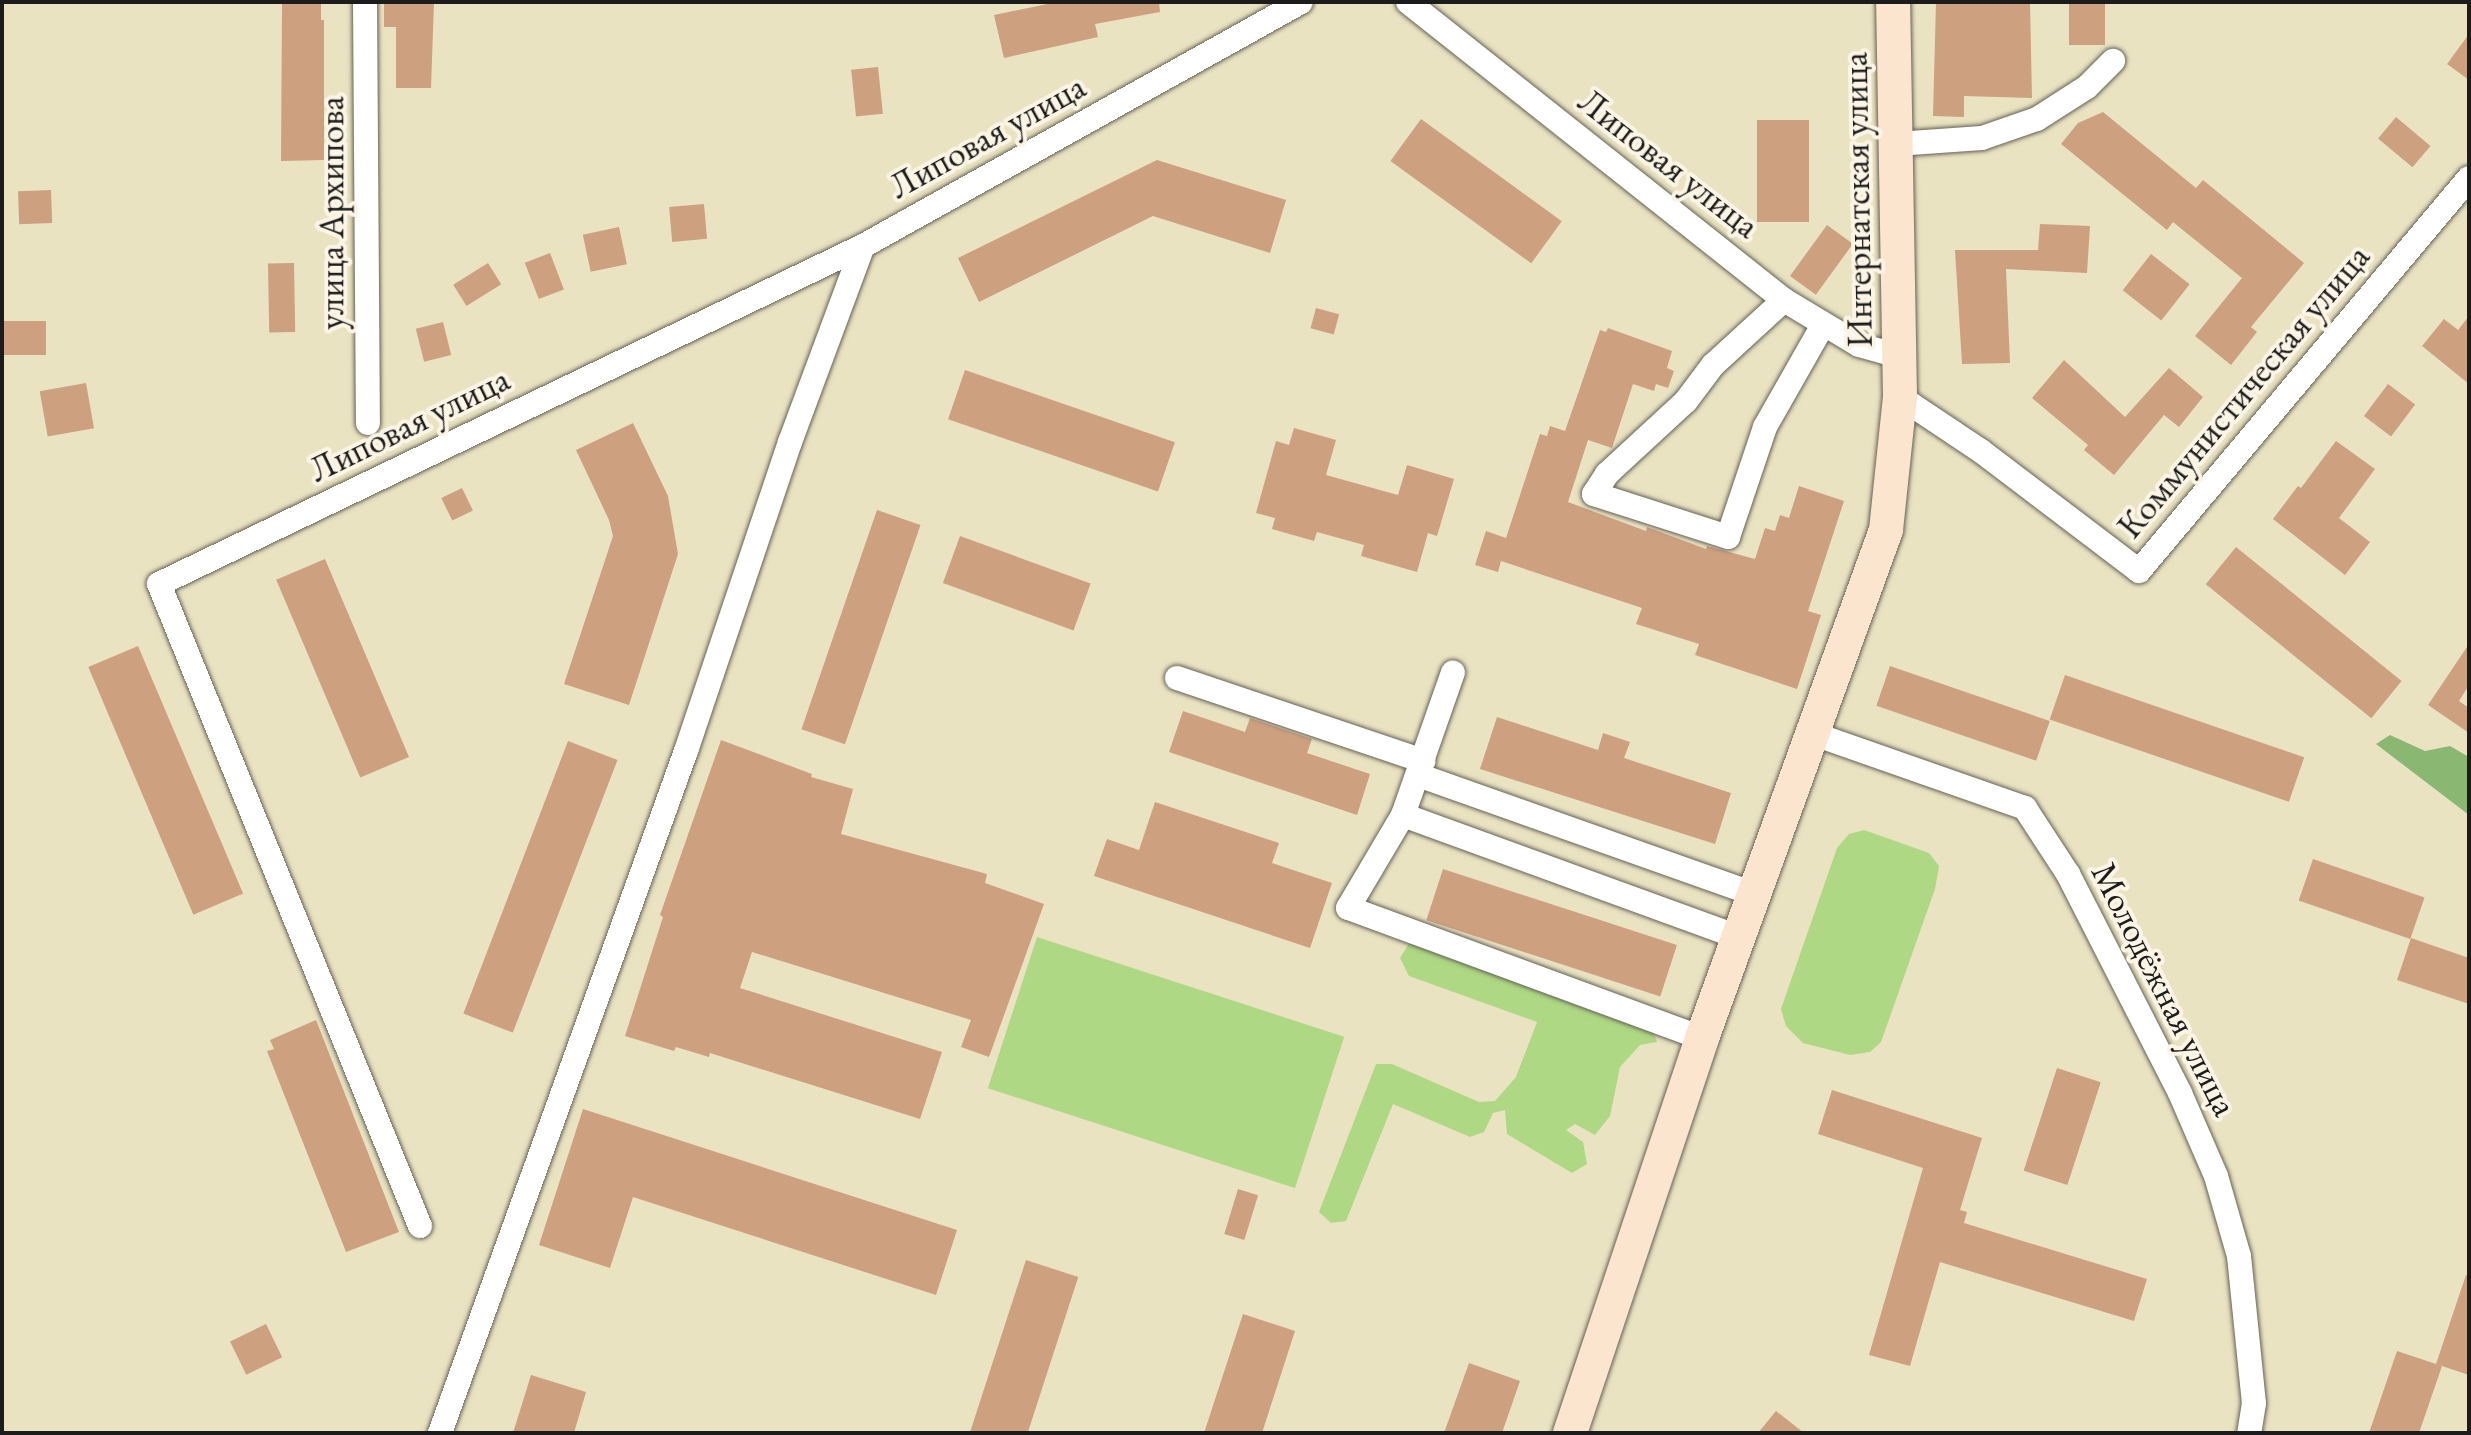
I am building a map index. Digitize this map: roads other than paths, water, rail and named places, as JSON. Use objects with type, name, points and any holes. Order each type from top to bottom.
[{"type":"street","name":"улица Архипова","points":[[365,2],[368,423]]},
{"type":"street","name":"Липовая улица","points":[[420,1226],[159,584],[863,246],[1301,2]]},
{"type":"street","name":"Липовая улица","points":[[1408,2],[1784,300],[1859,345],[1899,356]]},
{"type":"street","name":"Интернатская улица","points":[[1570,1433],[1702,1038],[1886,530],[1900,397],[1893,2]]},
{"type":"street","points":[[1896,144],[1982,138],[2037,119],[2087,87],[2113,61]]},
{"type":"street","name":"Коммунистическая улица","points":[[1900,397],[1981,451],[2139,571],[2469,178]]},
{"type":"street","points":[[440,1433],[686,751],[758,533],[863,246]]},
{"type":"street","points":[[1784,300],[1713,365],[1686,401],[1607,474],[1594,494],[1728,537],[1765,427],[1823,325]]},
{"type":"street","points":[[1453,672],[1403,815],[1348,908],[1702,1038]]},
{"type":"street","points":[[1177,678],[1754,894]]},
{"type":"street","name":"Молодёжная улица","points":[[1811,733],[2025,808],[2068,874],[2180,1093],[2216,1176],[2239,1256],[2254,1403],[2249,1433]]},
{"type":"street","points":[[1403,815],[1738,937]]}]
